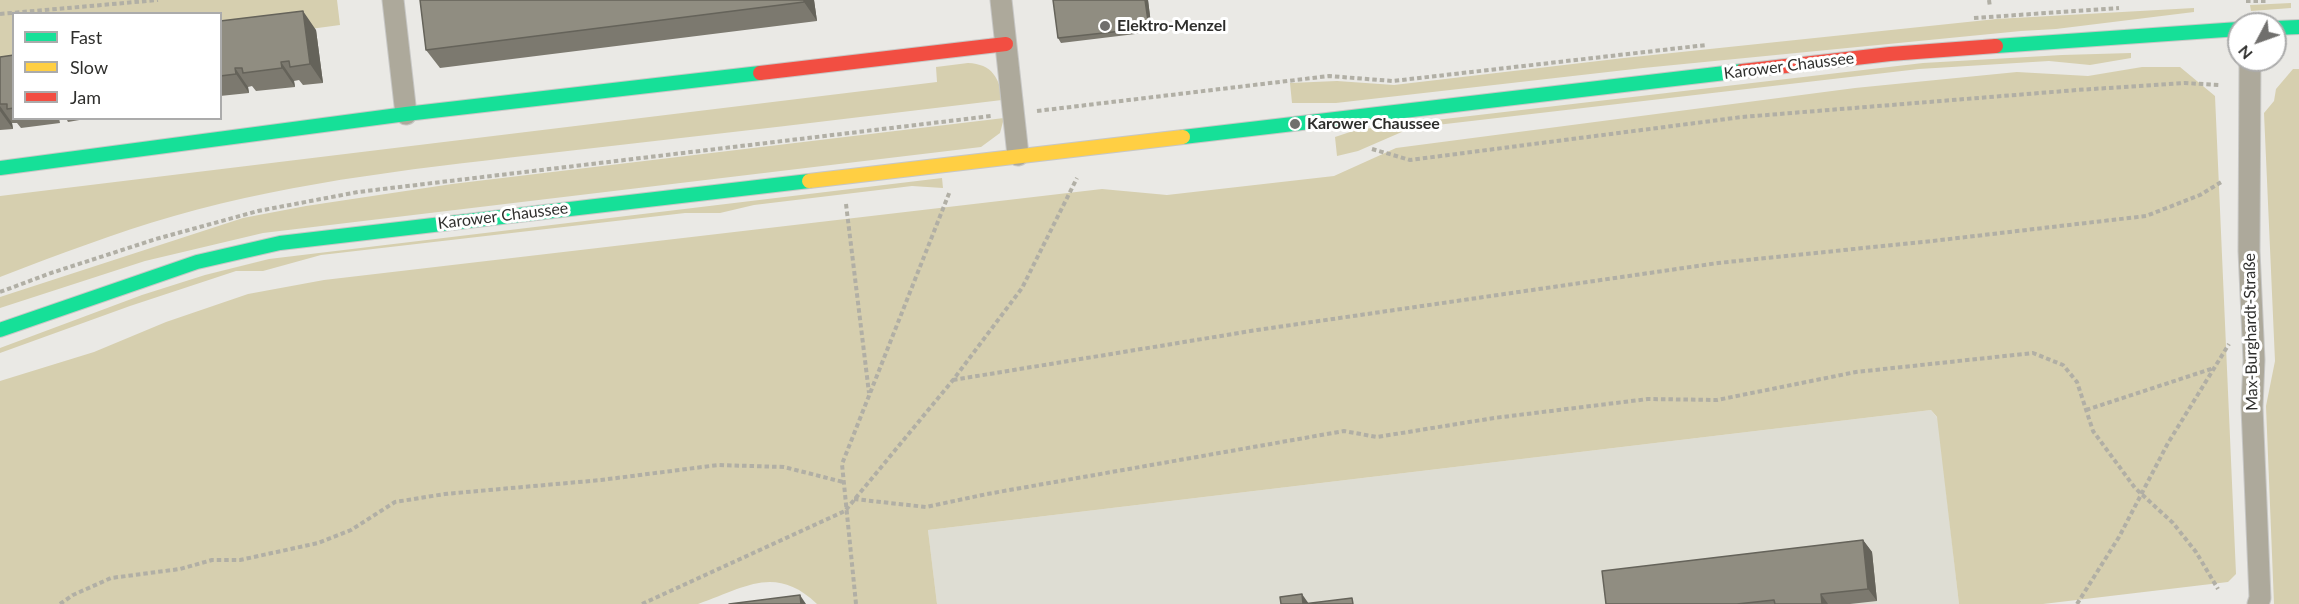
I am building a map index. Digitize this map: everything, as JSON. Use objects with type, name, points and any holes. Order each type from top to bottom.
[{"type":"main road","name":"Karower Chaussee","points":[[0,330],[197,262],[280,243],[1890,54],[2227,30]]},
{"type":"main road","points":[[0,168],[406,114],[1006,44]]},
{"type":"street","points":[[393,0],[406,114]]},
{"type":"street","points":[[1001,0],[1018,155]]},
{"type":"street","name":"Max-Burghardt-Straße","points":[[2250,72],[2249,251],[2254,360],[2252,407],[2260,598],[2258,604]]},
{"type":"path","points":[[23,12],[158,0]]},
{"type":"path","points":[[1989,0],[1990,7]]},
{"type":"path","points":[[2236,2],[2269,1]]},
{"type":"path","points":[[1969,19],[2121,7]]},
{"type":"path","points":[[0,292],[51,273],[190,230],[258,211],[347,194],[1329,76],[1393,81],[1709,45]]},
{"type":"path","points":[[1372,149],[1410,160],[1742,117],[2077,90],[2185,83],[2219,85]]},
{"type":"path","points":[[642,604],[845,511],[953,380],[1022,288],[1077,178]]},
{"type":"path","points":[[953,380],[1257,330],[1718,263],[2146,216],[2200,195],[2223,181]]},
{"type":"path","points":[[856,604],[842,465],[951,189]]},
{"type":"path","points":[[845,197],[869,394]]},
{"type":"path","points":[[2077,604],[2119,537],[2168,443],[2229,344]]},
{"type":"path","points":[[854,500],[927,507],[987,494],[1344,431],[1377,437],[1494,418],[1648,399],[1717,400],[1856,372],[2033,353],[2063,365],[2077,382],[2093,432],[2135,488],[2173,523],[2196,552],[2218,589]]},
{"type":"path","points":[[2086,410],[2214,368]]},
{"type":"path","points":[[60,604],[73,595],[111,578],[180,569],[212,560],[240,560],[318,543],[351,530],[395,502],[444,494],[601,480],[718,465],[784,467],[843,482]]},
{"type":"shaded area","points":[[0,0],[337,0],[340,25],[222,41],[222,12],[12,12],[12,75],[0,77]]},
{"type":"shaded area","points":[[2291,3],[2291,8],[2251,11],[2250,5]]},
{"type":"shaded area","points":[[2194,8],[2194,12],[2056,29],[1643,68],[1336,103],[1292,103],[1290,83],[1337,81],[1394,85],[1996,19]]},
{"type":"shaded area","points":[[2131,53],[2131,58],[2090,65],[2049,61],[1919,69],[1411,128],[1358,151],[1337,156],[1335,137],[1376,127],[1923,63]]},
{"type":"shaded area","points":[[968,63],[989,69],[997,79],[1002,100],[462,163],[317,184],[174,216],[108,237],[0,277],[0,196],[937,82],[936,67]]},
{"type":"shaded area","points":[[2142,67],[2180,67],[2215,96],[2236,574],[2228,582],[2043,604],[1959,604],[1937,417],[1931,410],[928,530],[937,604],[817,604],[802,592],[773,582],[745,586],[698,604],[0,604],[0,381],[94,352],[166,322],[248,294],[324,280],[1102,189],[1167,195],[1334,176],[1396,148],[1855,88],[2017,72],[2088,76]]},
{"type":"shaded area","points":[[2293,69],[2299,69],[2299,604],[2274,604],[2266,406],[2275,361],[2264,113],[2274,101],[2276,89]]},
{"type":"shaded area","points":[[1004,118],[1000,133],[981,147],[263,233],[145,261],[0,308],[0,297],[243,218],[306,206],[452,184]]},
{"type":"shaded area","points":[[942,178],[943,188],[912,186],[754,205],[720,213],[685,213],[321,255],[263,271],[236,271],[0,353],[0,348],[142,295],[205,275],[269,259]]},
{"type":"shaded area","points":[[1931,410],[1938,419],[1959,604],[937,604],[928,530]]},
{"type":"building","points":[[420,0],[804,0],[804,2],[426,50]]},
{"type":"building","name":"Elektro-Menzel","points":[[1053,0],[1145,0],[1149,28],[1058,38]]},
{"type":"building","points":[[303,11],[310,64],[290,67],[289,61],[281,62],[282,68],[243,73],[242,68],[235,68],[236,74],[222,76],[222,21]]},
{"type":"building","points":[[12,55],[12,108],[7,109],[7,104],[0,104],[0,57]]},
{"type":"building","points":[[1863,540],[1868,589],[1821,594],[1822,604],[1775,604],[1774,600],[1737,604],[1606,604],[1602,571]]},
{"type":"building","points":[[1302,594],[1303,604],[1281,604],[1280,597]]},
{"type":"building","points":[[800,595],[801,604],[729,604]]},
{"type":"building","points":[[1352,598],[1353,604],[1303,604]]},
{"type":"traffic: fast","points":[[2287,28],[2299,27]]},
{"type":"traffic: fast","points":[[1996,46],[2227,30]]},
{"type":"traffic: fast","points":[[1183,137],[1742,71]]},
{"type":"traffic: fast","points":[[0,168],[406,114],[760,73]]},
{"type":"traffic: fast","points":[[0,330],[197,262],[280,243],[809,181]]},
{"type":"traffic: slow","points":[[809,181],[1183,137]]},
{"type":"traffic: jam","points":[[760,73],[1006,44]]},
{"type":"traffic: jam","points":[[1742,71],[1890,54],[1996,46]]},
{"type":"place","name":"Elektro-Menzel","points":[[1105,26]]},
{"type":"place","name":"Karower Chaussee","points":[[1295,124]]}]
